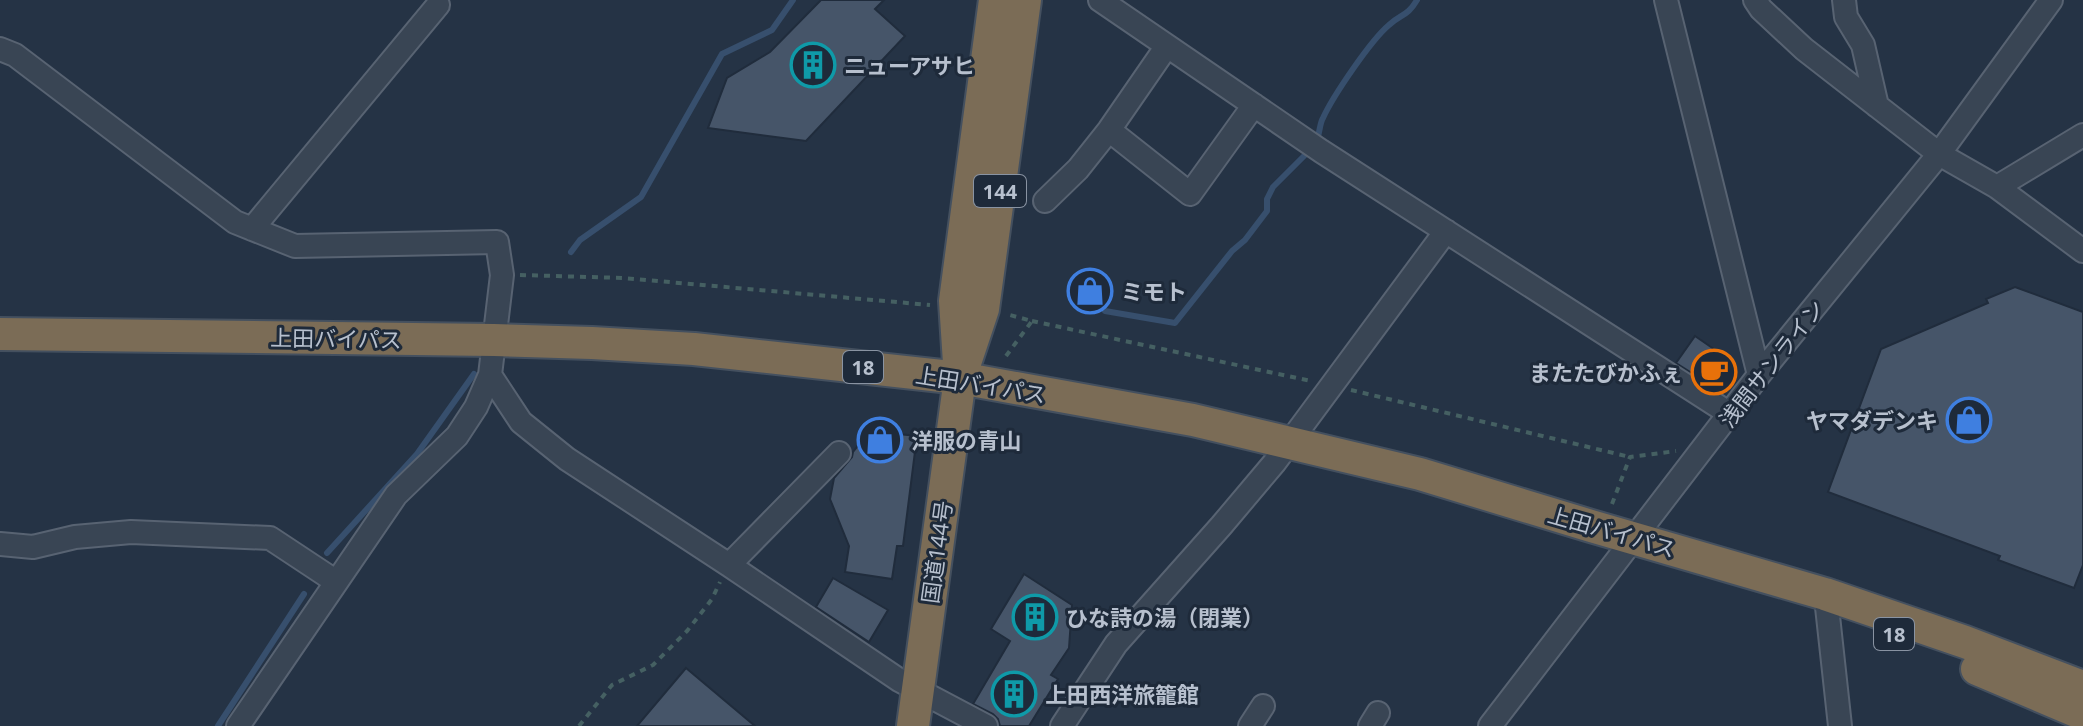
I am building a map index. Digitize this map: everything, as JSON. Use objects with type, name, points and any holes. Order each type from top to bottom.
[{"type":"highway","name":"144","points":[[960,378],[955,301],[995,0]]},
{"type":"highway","name":"144","points":[[960,378],[983,309],[1025,0]]},
{"type":"highway","name":"上田バイパス","points":[[0,334],[494,340],[694,349],[960,378],[1193,420],[1420,474],[1825,594],[2083,687]]},
{"type":"highway","name":"国道144号","points":[[913,726],[960,378]]},
{"type":"highway","name":"上田バイパス","points":[[1704,557],[2083,714]]},
{"type":"street","points":[[1100,0],[1254,105],[1730,414]]},
{"type":"street","points":[[1666,0],[1759,375]]},
{"type":"street","points":[[1755,0],[1804,49],[1939,154],[1997,187],[2083,251]]},
{"type":"street","points":[[1844,0],[1846,17],[1863,45],[1877,106]]},
{"type":"street","name":"浅間サンライン","points":[[1490,726],[1759,375],[1939,154],[2051,0]]},
{"type":"street","points":[[252,229],[438,5]]},
{"type":"street","points":[[1045,201],[1078,169],[1109,130],[1167,46]]},
{"type":"street","points":[[0,49],[15,55],[235,222],[295,246],[497,242],[502,275],[490,375],[476,407],[457,436],[396,495],[238,726]]},
{"type":"street","points":[[1109,130],[1190,194],[1254,105]]},
{"type":"street","points":[[1997,187],[2083,135]]},
{"type":"street","points":[[1062,726],[1116,644],[1275,462],[1446,231]]},
{"type":"street","points":[[490,375],[521,422],[567,459],[899,680],[986,726]]},
{"type":"street","points":[[729,565],[839,453]]},
{"type":"street","points":[[0,544],[33,547],[75,537],[131,532],[270,538],[335,581]]},
{"type":"street","points":[[1827,607],[1840,726]]},
{"type":"street","points":[[1250,726],[1263,706]]},
{"type":"path","points":[[502,275],[623,278],[936,306]]},
{"type":"path","points":[[1001,313],[1032,321],[1006,356]]},
{"type":"path","points":[[1612,504],[1630,457],[1684,450]]},
{"type":"path","points":[[579,726],[612,685],[653,665],[687,631],[712,599],[729,565]]},
{"type":"building","name":"ニューアサヒ","points":[[821,0],[884,0],[875,9],[905,36],[806,141],[708,128],[727,78],[770,52]]},
{"type":"building","name":"ヤマダデンキ","points":[[2015,287],[2083,312],[2083,565],[2074,588],[1998,560],[2000,556],[1828,492],[1881,349],[1988,303],[1986,299]]},
{"type":"building","points":[[1695,336],[1734,363],[1717,389],[1676,363]]},
{"type":"building","points":[[861,430],[917,436],[903,546],[897,546],[892,579],[845,572],[849,546],[830,499],[834,478],[860,443]]},
{"type":"building","points":[[1024,574],[1072,605],[1069,648],[1051,675],[1058,679],[1029,726],[1000,726],[993,714],[973,704],[1010,641],[991,629]]},
{"type":"building","points":[[833,578],[888,610],[869,642],[816,607]]},
{"type":"building","points":[[686,668],[755,726],[637,726]]},
{"type":"waterway","points":[[571,252],[580,240],[641,197],[722,54],[772,30],[793,0]]},
{"type":"waterway","points":[[1318,136],[1328,108],[1363,55],[1381,32],[1417,0]]},
{"type":"waterway","points":[[1105,311],[1175,323],[1267,211],[1267,199],[1273,187],[1307,153]]},
{"type":"waterway","points":[[327,553],[417,454],[474,374]]},
{"type":"waterway","points":[[218,726],[304,594]]},
{"type":"place","name":"ニューアサヒ","points":[[813,65]]},
{"type":"place","name":"ミモト","points":[[1090,291]]},
{"type":"place","name":"またたびかふぇ","points":[[1714,372]]},
{"type":"place","name":"ヤマダデンキ","points":[[1969,420]]},
{"type":"place","name":"洋服の青山","points":[[880,440]]},
{"type":"place","name":"ひな詩の湯（閉業）","points":[[1035,617]]},
{"type":"place","name":"上田西洋旅籠館","points":[[1014,694]]}]
